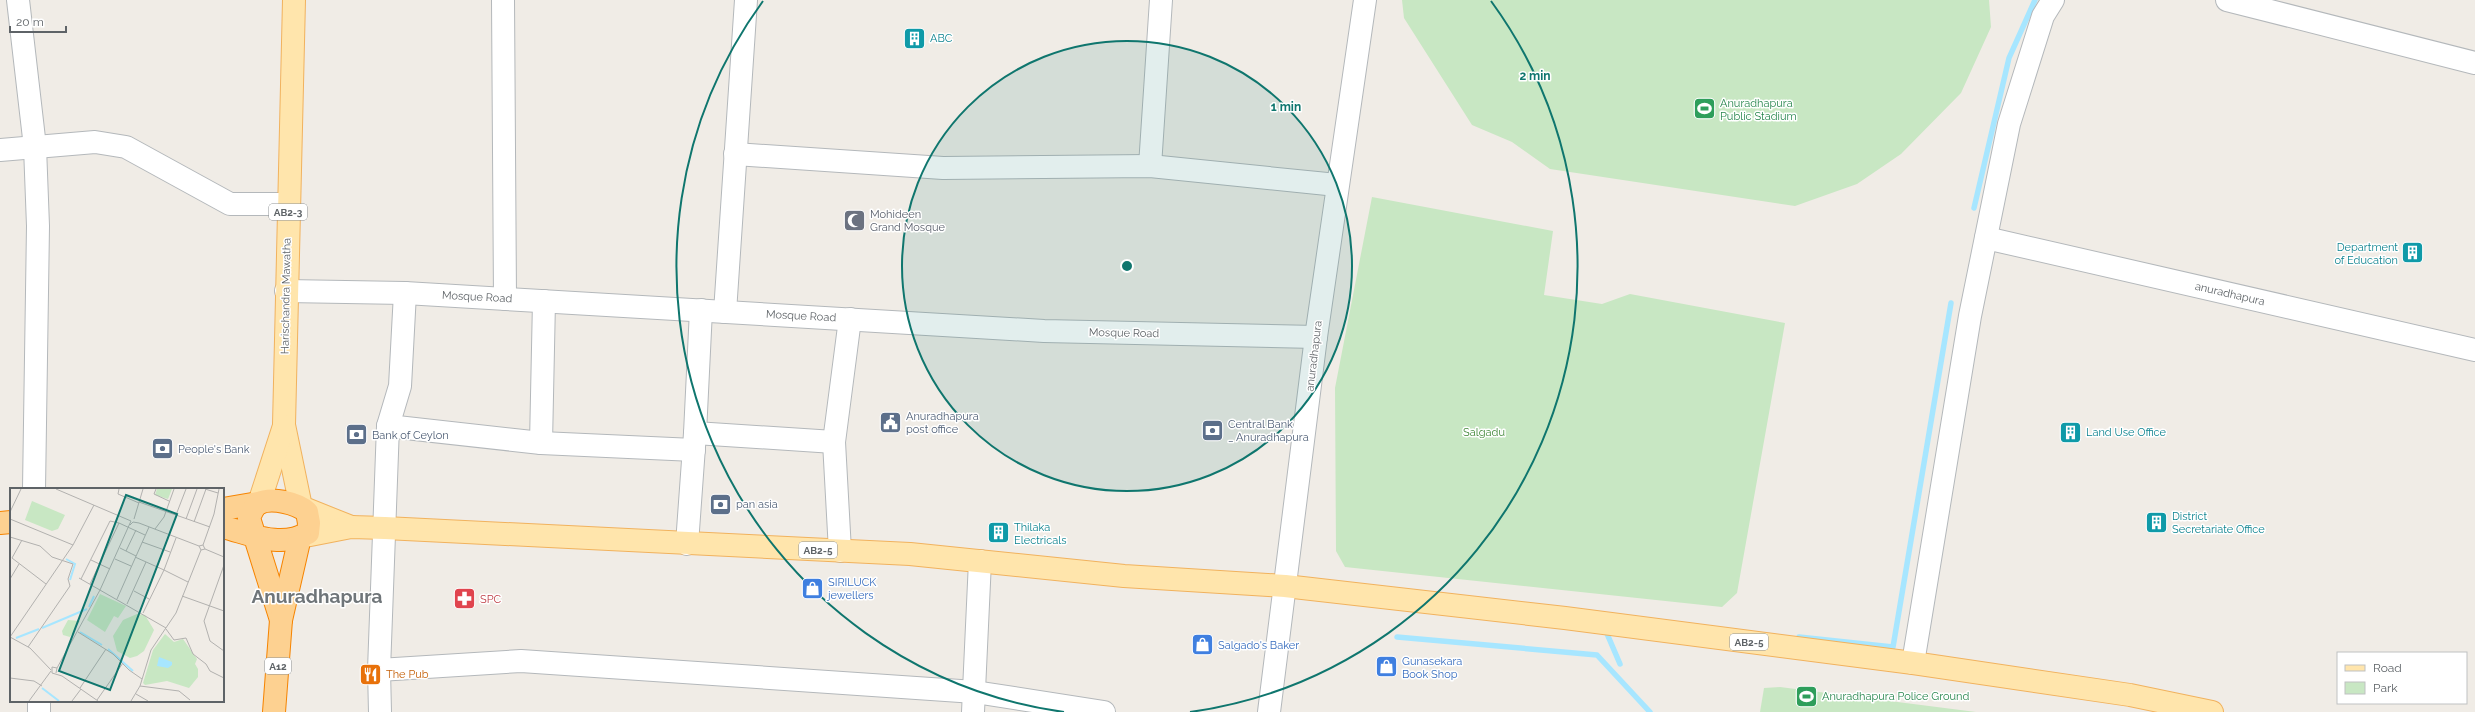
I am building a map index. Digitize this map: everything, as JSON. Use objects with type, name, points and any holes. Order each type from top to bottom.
[{"type":"highway","points":[[224,510],[259,503],[281,502],[301,507],[307,512],[309,523],[308,533],[300,537],[278,542],[224,527]]},
{"type":"highway","points":[[256,536],[249,518],[254,508],[259,503]]},
{"type":"highway","points":[[0,523],[10,522]]},
{"type":"highway","name":"A12","points":[[256,536],[281,620]]},
{"type":"highway","name":"A12","points":[[274,712],[281,620],[300,537]]},
{"type":"main road","name":"Harischandra Mawatha","points":[[294,0],[284,424],[301,507]]},
{"type":"main road","name":"Harischandra Mawatha","points":[[259,503],[284,424]]},
{"type":"main road","name":"AB2-5","points":[[301,507],[351,527]]},
{"type":"main road","name":"AB2-5","points":[[300,537],[351,527],[385,528],[840,551],[980,561],[1124,576],[1285,586],[1565,618],[1913,663],[2130,695],[2212,712]]},
{"type":"street","points":[[503,0],[505,299]]},
{"type":"street","points":[[725,312],[746,0]]},
{"type":"street","points":[[1150,166],[1161,0]]},
{"type":"street","name":"anuradhapura","points":[[1269,712],[1316,337],[1365,0]]},
{"type":"street","points":[[1913,663],[1970,316],[2009,124],[2043,16],[2053,0]]},
{"type":"street","points":[[2227,0],[2475,63]]},
{"type":"street","points":[[12,3],[35,147],[38,226],[34,488]]},
{"type":"street","points":[[0,150],[95,142],[126,147],[230,204],[288,204]]},
{"type":"street","points":[[735,154],[943,168],[1150,166],[1337,185]]},
{"type":"street","name":"anuradhapura","points":[[1986,238],[2475,350]]},
{"type":"street","name":"Mosque Road","points":[[286,291],[405,293],[1044,331],[1316,337]]},
{"type":"street","points":[[380,712],[379,670],[388,426],[400,386],[405,293]]},
{"type":"street","points":[[541,443],[544,301]]},
{"type":"street","points":[[687,544],[695,442],[701,310]]},
{"type":"street","points":[[840,551],[834,442],[850,319]]},
{"type":"street","points":[[388,426],[541,443],[834,442]]},
{"type":"street","points":[[974,702],[980,561]]},
{"type":"street","points":[[379,670],[521,661],[974,702],[1104,712]]},
{"type":"green space","name":"Anuradhapura Public Stadium","points":[[1402,0],[1989,0],[1991,27],[1961,93],[1901,154],[1857,184],[1795,206],[1550,169],[1512,142],[1472,125],[1404,18]]},
{"type":"green space","name":"Salgadu","points":[[1372,197],[1553,231],[1544,295],[1602,304],[1630,294],[1785,323],[1737,593],[1722,607],[1345,567],[1336,551],[1335,388]]},
{"type":"green space","name":"Anuradhapura Police Ground","points":[[1780,687],[1976,712],[1760,712],[1764,688]]},
{"type":"waterway","points":[[1974,208],[2009,58],[2035,0]]},
{"type":"waterway","points":[[1799,637],[1893,647],[1951,303]]},
{"type":"waterway","points":[[1605,629],[1620,664]]},
{"type":"waterway","points":[[1397,637],[1597,655],[1650,712]]},
{"type":"place","name":"ABC","points":[[915,38]]},
{"type":"place","name":"Anuradhapura Public Stadium","points":[[1704,109]]},
{"type":"place","name":"Mohideen Grand Mosque","points":[[854,220]]},
{"type":"place","name":"Department of Education","points":[[2413,253]]},
{"type":"place","name":"Anuradhapura post office","points":[[891,422]]},
{"type":"place","name":"Central Bank _ Anuradhapura","points":[[1213,430]]},
{"type":"place","name":"Land Use Office","points":[[2071,432]]},
{"type":"place","name":"Bank of Ceylon","points":[[356,435]]},
{"type":"place","name":"People's Bank","points":[[162,449]]},
{"type":"place","name":"pan asia","points":[[721,504]]},
{"type":"place","name":"District Secretariate Office","points":[[2157,522]]},
{"type":"place","name":"Thilaka Electricals","points":[[998,533]]},
{"type":"place","name":"SIRILUCK jewellers","points":[[812,588]]},
{"type":"place","name":"SPC","points":[[465,599]]},
{"type":"place","name":"Salgado's Baker","points":[[1203,645]]},
{"type":"place","name":"Gunasekara Book Shop","points":[[1386,667]]},
{"type":"place","name":"The Pub","points":[[371,674]]},
{"type":"place","name":"Anuradhapura Police Ground","points":[[1807,696]]},
{"type":"district","name":"Anuradhapura","points":[[317,596]]}]
